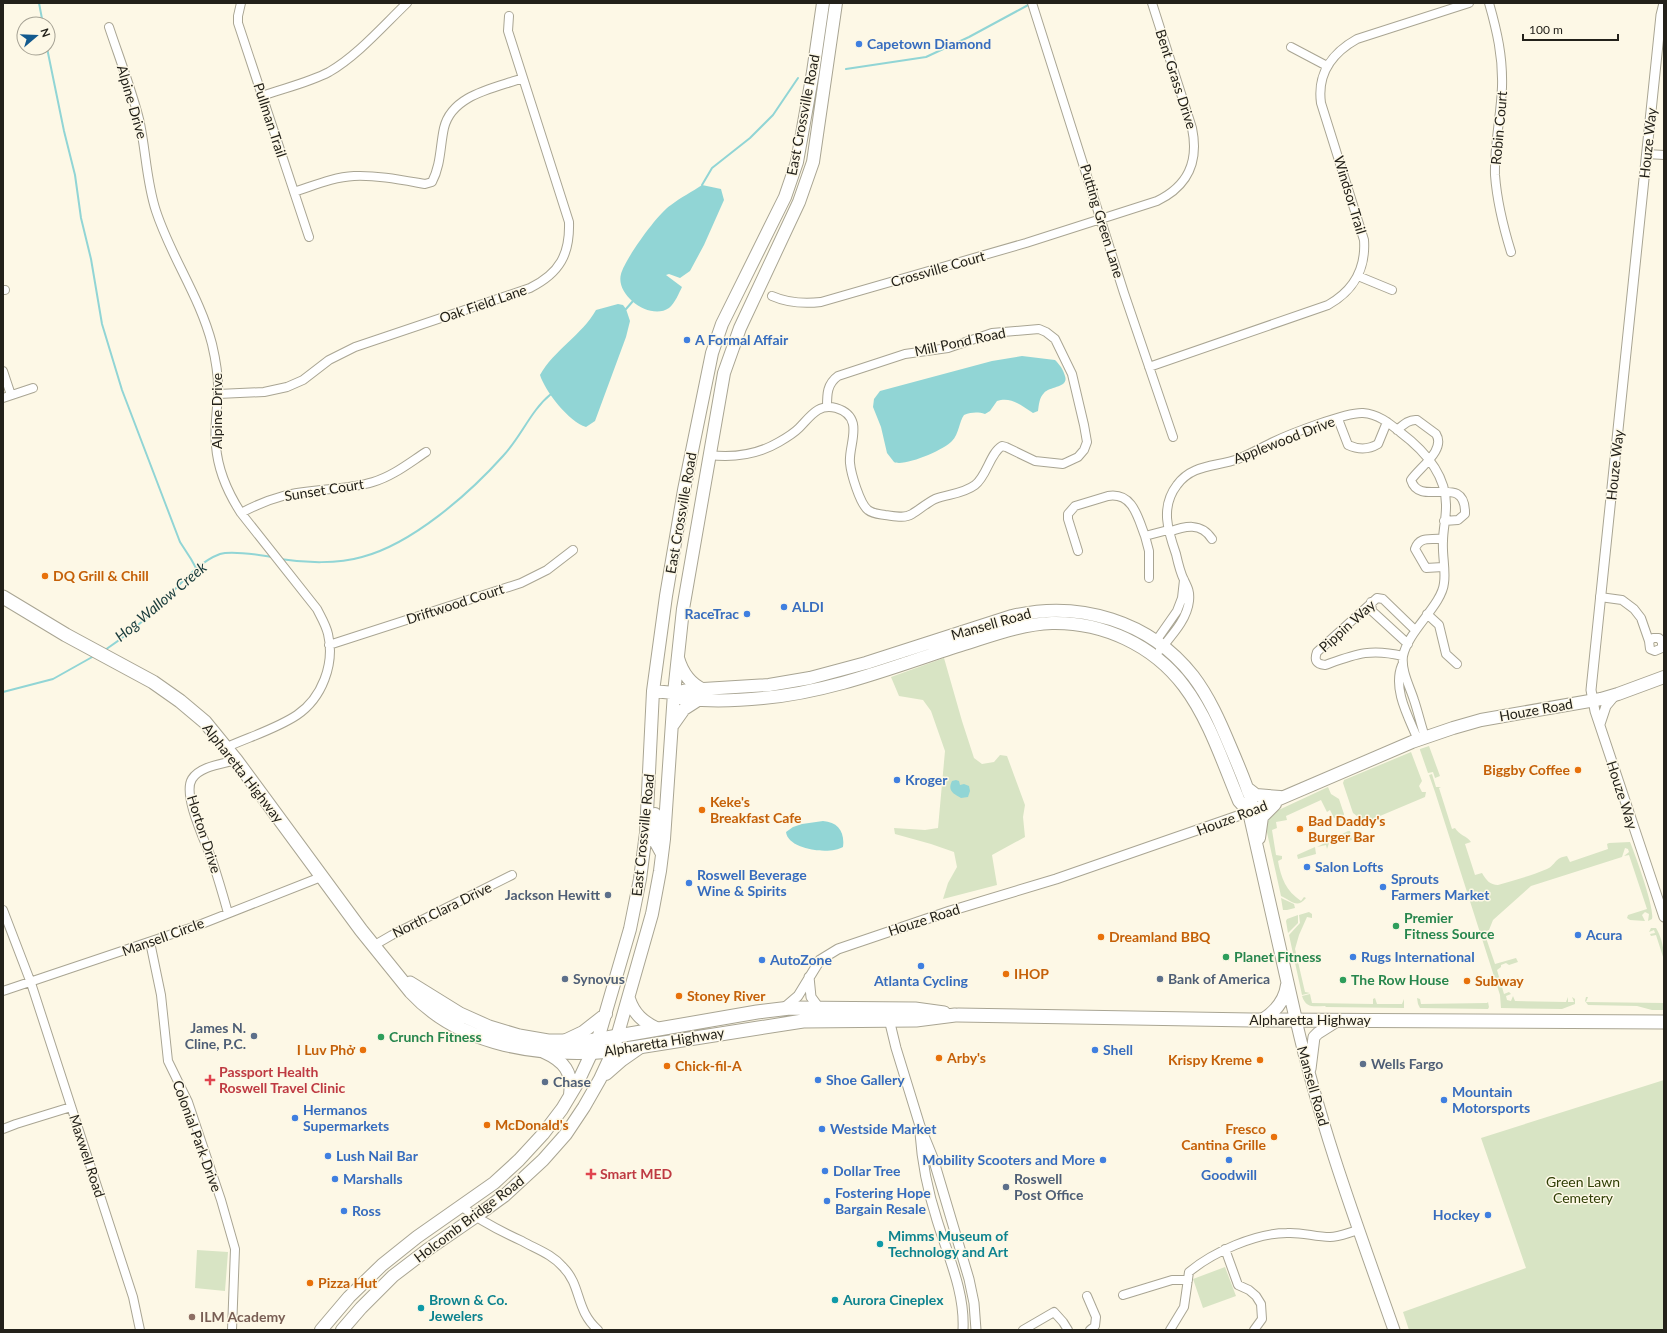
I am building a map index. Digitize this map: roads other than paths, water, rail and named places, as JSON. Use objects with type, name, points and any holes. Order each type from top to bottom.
[{"type":"highway","name":"Alpharetta Highway","points":[[3,597],[66,635],[167,690],[205,722],[236,760],[373,946],[419,1001],[454,1024],[485,1038],[522,1049],[544,1052],[592,1053],[613,1051],[803,1021],[926,1010],[957,1015],[1262,1020],[1664,1022]]},
{"type":"highway","name":"Alpharetta Highway","points":[[396,974],[450,1008],[474,1021],[504,1032],[533,1039],[563,1042],[598,1039],[658,1028],[783,1009],[820,1008],[887,1014]]},
{"type":"highway","points":[[429,1009],[440,1007],[450,1008]]},
{"type":"main road","name":"East Crossville Road","points":[[598,1039],[630,929],[640,879],[646,833],[653,691],[666,596],[684,490],[712,353],[722,324],[785,197],[797,162],[813,72],[823,3]]},
{"type":"main road","name":"East Crossville Road","points":[[619,1035],[652,914],[662,854],[674,693],[686,590],[724,373],[740,328],[799,202],[813,162],[836,3]]},
{"type":"main road","name":"Mansell Road","points":[[653,691],[674,693],[686,700],[701,695],[810,678],[866,663],[1012,616],[1036,611],[1070,611],[1094,614],[1116,620],[1141,632],[1174,655],[1192,675],[1209,700],[1227,739],[1251,800],[1249,812],[1258,846],[1309,1078],[1359,1230],[1394,1330]]},
{"type":"main road","points":[[1069,624],[1070,611]]},
{"type":"main road","name":"Mansell Road","points":[[701,695],[750,699],[797,694],[868,675],[1016,628],[1040,624],[1089,626],[1116,634],[1141,647],[1155,657],[1177,678],[1197,705],[1239,801],[1249,812]]},
{"type":"main road","points":[[671,727],[683,710],[701,695],[697,686],[682,670],[678,657]]},
{"type":"main road","name":"Houze Road","points":[[1249,812],[1422,738],[1481,720],[1592,700],[1616,694],[1664,677]]},
{"type":"main road","points":[[650,762],[656,781],[655,841],[662,854]]},
{"type":"main road","points":[[1247,788],[1256,795],[1284,798]]},
{"type":"main road","points":[[1258,846],[1262,817],[1284,798]]},
{"type":"main road","points":[[1262,1020],[1271,1014],[1281,1002],[1285,993],[1287,982]]},
{"type":"main road","points":[[629,998],[633,1010],[639,1017],[647,1024],[658,1028]]},
{"type":"main road","points":[[563,1042],[583,1032],[606,1014]]},
{"type":"main road","points":[[1309,1078],[1314,1037],[1337,1020]]},
{"type":"main road","name":"Holcomb Bridge Road","points":[[342,1330],[361,1308],[393,1276],[517,1185],[555,1146],[576,1120],[600,1079],[619,1035]]},
{"type":"main road","name":"Holcomb Bridge Road","points":[[321,1330],[349,1297],[400,1249],[494,1183],[519,1160],[543,1134],[569,1097],[598,1039]]},
{"type":"main road","points":[[600,1079],[622,1060],[642,1046]]},
{"type":"main road","points":[[544,1052],[559,1061],[568,1072],[571,1082],[569,1097]]},
{"type":"street","name":"Pullman Trail","points":[[241,3],[238,23],[309,237]]},
{"type":"street","points":[[262,96],[315,78],[336,67],[355,52],[407,3]]},
{"type":"street","name":"Putting Green Lane","points":[[1032,3],[1173,437]]},
{"type":"street","name":"Bent Grass Drive","points":[[1101,219],[1157,201],[1166,196],[1183,181],[1190,169],[1194,156],[1195,141],[1192,128],[1152,3]]},
{"type":"street","name":"Windsor Trail","points":[[1149,367],[1328,305],[1346,294],[1358,276],[1364,258],[1364,240],[1321,103],[1321,85],[1327,66],[1338,53],[1357,39],[1469,3]]},
{"type":"street","name":"Robin Court","points":[[1488,3],[1497,31],[1502,62],[1502,87],[1495,173],[1497,201],[1503,228],[1511,252]]},
{"type":"street","name":"Houze Way","points":[[1664,3],[1661,16],[1591,690],[1592,700],[1600,726],[1664,917]]},
{"type":"street","name":"Oak Field Lane","points":[[218,394],[264,392],[287,387],[303,380],[329,360],[355,347],[530,288],[542,282],[553,273],[561,263],[567,250],[570,236],[569,222],[508,31],[509,16]]},
{"type":"street","name":"Alpine Drive","points":[[109,27],[139,118],[149,183],[155,210],[168,244],[194,294],[212,343],[217,367],[218,394],[215,432],[217,458],[226,487],[241,514],[317,609],[325,626],[329,645],[329,661],[325,678],[318,694],[307,707],[287,721],[226,747]]},
{"type":"street","points":[[1291,47],[1327,66]]},
{"type":"street","points":[[294,192],[334,179],[353,176],[372,176],[425,184],[432,182],[438,169],[444,127],[454,109],[463,101],[472,96],[524,78]]},
{"type":"street","points":[[1647,154],[1664,155]]},
{"type":"street","name":"Crossville Court","points":[[772,296],[788,301],[806,303],[821,302],[1026,243],[1101,219]]},
{"type":"street","points":[[1358,276],[1392,290]]},
{"type":"street","name":"Mill Pond Road","points":[[1039,329],[1055,339],[1072,374],[1087,442],[1084,450],[1078,457],[1063,464],[1035,462],[1006,446],[1002,446],[998,450],[983,477],[973,487],[963,492],[936,499],[906,516],[874,513],[863,505],[850,464],[850,455],[855,435],[853,424],[844,412],[836,408],[827,407],[827,392],[830,383],[838,376],[905,354],[948,348],[992,333],[1039,329]]},
{"type":"street","points":[[3,371],[7,396],[33,388]]},
{"type":"street","points":[[709,455],[730,457],[761,451],[789,436],[814,411],[827,407]]},
{"type":"street","name":"Applewood Drive","points":[[1155,657],[1160,644],[1180,624],[1189,603],[1190,590],[1184,580],[1168,531],[1166,516],[1169,500],[1177,485],[1190,472],[1204,466],[1239,458],[1284,436],[1354,414],[1364,413],[1377,416],[1409,439],[1429,459],[1439,474],[1445,492],[1446,507],[1443,538],[1444,584],[1438,599],[1415,630],[1408,644],[1403,660]]},
{"type":"street","points":[[1338,419],[1348,445],[1362,449],[1370,448],[1378,444],[1387,422]]},
{"type":"street","points":[[1397,430],[1406,422],[1413,420],[1436,434],[1439,441],[1438,447],[1411,480],[1413,487],[1417,490],[1456,492],[1460,495],[1466,511],[1464,516],[1458,520],[1444,521]]},
{"type":"street","name":"Sunset Court","points":[[241,514],[261,503],[283,495],[350,487],[373,482],[397,471],[426,452]]},
{"type":"street","points":[[1078,551],[1068,519],[1068,514],[1075,506],[1113,495],[1121,497],[1133,505],[1145,536],[1149,551],[1149,578]]},
{"type":"street","points":[[1145,536],[1193,526],[1205,531],[1212,539]]},
{"type":"street","points":[[1443,538],[1422,540],[1417,543],[1416,549],[1426,568],[1443,567]]},
{"type":"street","name":"Driftwood Court","points":[[329,645],[521,583],[547,570],[573,550]]},
{"type":"street","points":[[1600,597],[1622,600],[1629,604],[1640,618],[1649,641],[1650,649],[1658,651],[1662,645],[1661,636],[1653,638],[1649,641]]},
{"type":"street","name":"Pippin Way","points":[[1403,660],[1389,653],[1372,652],[1356,654],[1325,665],[1320,665],[1316,661],[1315,656],[1317,652],[1377,598],[1383,600],[1415,630]]},
{"type":"street","points":[[1371,602],[1372,611],[1408,644]]},
{"type":"street","points":[[1427,614],[1439,625],[1446,654],[1457,664]]},
{"type":"street","points":[[1403,660],[1422,738]]},
{"type":"street","points":[[1600,726],[1606,706],[1616,694]]},
{"type":"street","name":"Horton Drive","points":[[228,913],[213,861],[193,807],[189,788],[196,774],[200,771],[236,760]]},
{"type":"street","name":"Houze Road","points":[[783,1009],[798,996],[820,960],[831,952],[1056,879],[1249,812]]},
{"type":"street","name":"North Clara Drive","points":[[373,946],[512,875]]},
{"type":"street","name":"Mansell Circle","points":[[3,991],[31,983],[150,942],[321,877]]},
{"type":"street","name":"Maxwell Road","points":[[3,910],[31,983],[133,1297],[140,1330]]},
{"type":"street","name":"Colonial Park Drive","points":[[150,942],[161,995],[168,1061],[188,1102],[221,1200],[235,1249],[232,1330]]},
{"type":"street","points":[[809,977],[811,997],[820,1008]]},
{"type":"street","points":[[887,1014],[920,1126],[933,1158],[969,1279],[974,1303],[976,1330]]},
{"type":"street","points":[[3,1129],[71,1107]]},
{"type":"street","points":[[920,1126],[925,1174],[936,1219],[960,1294],[963,1315],[963,1330]]},
{"type":"street","points":[[461,1206],[475,1217],[540,1250],[557,1261],[569,1274],[573,1281],[584,1314],[592,1325],[598,1330]]},
{"type":"street","points":[[1170,1330],[1184,1307],[1189,1272],[1225,1249],[1263,1236],[1275,1234],[1294,1232],[1331,1237],[1359,1230]]},
{"type":"street","points":[[1225,1249],[1238,1285],[1249,1290],[1256,1296],[1261,1304],[1262,1319],[1254,1330]]},
{"type":"street","points":[[1123,1295],[1172,1280],[1188,1280]]},
{"type":"street","points":[[1087,1296],[1096,1317],[1095,1326],[1090,1330]]},
{"type":"street","points":[[1023,1330],[1054,1312],[1068,1330]]},
{"type":"water","points":[[702,185],[721,189],[724,200],[704,245],[690,271],[680,278],[669,274],[666,275],[682,287],[677,298],[669,308],[661,311],[653,311],[636,304],[623,290],[621,274],[624,267],[658,217],[679,199]]},
{"type":"water","points":[[618,304],[623,305],[626,309],[630,321],[626,337],[595,421],[586,427],[579,424],[565,413],[552,397],[540,375],[553,358],[590,319],[596,310]]},
{"type":"water","points":[[1022,356],[1055,360],[1061,367],[1065,376],[1064,383],[1062,385],[1047,391],[1042,395],[1038,411],[1033,413],[1012,401],[997,401],[990,411],[985,414],[970,413],[964,415],[952,441],[948,445],[933,453],[915,460],[899,463],[894,462],[887,453],[881,427],[873,407],[874,399],[880,391],[992,361]]},
{"type":"water","points":[[952,781],[959,781],[960,785],[964,784],[969,786],[970,791],[968,797],[961,798],[952,792],[950,787]]},
{"type":"water","points":[[823,821],[833,823],[842,832],[843,847],[829,851],[820,851],[801,847],[788,838],[786,832],[793,827]]},
{"type":"waterway","points":[[39,3],[41,16]]},
{"type":"waterway","name":"Hog Wallow Creek","points":[[846,69],[926,57],[969,37],[1030,4]]},
{"type":"waterway","points":[[49,56],[64,131],[75,175],[81,218],[91,259],[102,324],[122,390],[180,542],[196,568]]},
{"type":"waterway","name":"Hog Wallow Creek","points":[[702,185],[712,168],[750,138],[773,115],[798,78]]},
{"type":"waterway","name":"Hog Wallow Creek","points":[[626,309],[633,301]]},
{"type":"waterway","name":"Hog Wallow Creek","points":[[280,559],[321,562],[353,559],[381,550],[420,529],[457,501],[489,471],[509,449],[544,400],[551,394]]},
{"type":"waterway","name":"Hog Wallow Creek","points":[[105,650],[125,636],[155,610],[193,571],[211,558],[220,554],[231,552],[272,557]]},
{"type":"waterway","name":"Hog Wallow Creek","points":[[3,692],[53,679],[94,656]]},
{"type":"place","name":"Capetown Diamond","points":[[859,44]]},
{"type":"place","name":"A Formal Affair","points":[[687,340]]},
{"type":"place","name":"DQ Grill & Chill","points":[[45,576]]},
{"type":"place","name":"ALDI","points":[[784,607]]},
{"type":"place","name":"RaceTrac","points":[[747,614]]},
{"type":"place","name":"Biggby Coffee","points":[[1578,770]]},
{"type":"place","name":"Kroger","points":[[897,780]]},
{"type":"place","name":"Keke's Breakfast Cafe","points":[[702,810]]},
{"type":"place","name":"Bad Daddy's Burger Bar","points":[[1300,829]]},
{"type":"place","name":"Salon Lofts","points":[[1307,867]]},
{"type":"place","name":"Roswell Beverage Wine & Spirits","points":[[689,883]]},
{"type":"place","name":"Sprouts Farmers Market","points":[[1383,887]]},
{"type":"place","name":"Jackson Hewitt","points":[[608,895]]},
{"type":"place","name":"Premier Fitness Source","points":[[1396,926]]},
{"type":"place","name":"Acura","points":[[1578,935]]},
{"type":"place","name":"Dreamland BBQ","points":[[1101,937]]},
{"type":"place","name":"Planet Fitness","points":[[1226,957]]},
{"type":"place","name":"Rugs International","points":[[1353,957]]},
{"type":"place","name":"AutoZone","points":[[762,960]]},
{"type":"place","name":"Atlanta Cycling","points":[[921,966]]},
{"type":"place","name":"IHOP","points":[[1006,974]]},
{"type":"place","name":"Synovus","points":[[565,979]]},
{"type":"place","name":"Bank of America","points":[[1160,979]]},
{"type":"place","name":"The Row House","points":[[1343,980]]},
{"type":"place","name":"Subway","points":[[1467,981]]},
{"type":"place","name":"Stoney River","points":[[679,996]]},
{"type":"place","name":"James N. Cline, P.C.","points":[[254,1036]]},
{"type":"place","name":"Crunch Fitness","points":[[381,1037]]},
{"type":"place","name":"I Luv Phở","points":[[363,1050]]},
{"type":"place","name":"Shell","points":[[1095,1050]]},
{"type":"place","name":"Arby's","points":[[939,1058]]},
{"type":"place","name":"Krispy Kreme","points":[[1260,1060]]},
{"type":"place","name":"Wells Fargo","points":[[1363,1064]]},
{"type":"place","name":"Chick-fil-A","points":[[667,1066]]},
{"type":"place","name":"Passport Health Roswell Travel Clinic","points":[[210,1080]]},
{"type":"place","name":"Shoe Gallery","points":[[818,1080]]},
{"type":"place","name":"Chase","points":[[545,1082]]},
{"type":"place","name":"Mountain Motorsports","points":[[1444,1100]]},
{"type":"place","name":"Hermanos Supermarkets","points":[[295,1118]]},
{"type":"place","name":"McDonald's","points":[[487,1125]]},
{"type":"place","name":"Westside Market","points":[[822,1129]]},
{"type":"place","name":"Fresco Cantina Grille","points":[[1274,1137]]},
{"type":"place","name":"Lush Nail Bar","points":[[328,1156]]},
{"type":"place","name":"Mobility Scooters and More","points":[[1103,1160]]},
{"type":"place","name":"Goodwill","points":[[1229,1160]]},
{"type":"place","name":"Dollar Tree","points":[[825,1171]]},
{"type":"place","name":"Smart MED","points":[[591,1174]]},
{"type":"place","name":"Marshalls","points":[[335,1179]]},
{"type":"place","name":"Roswell Post Office","points":[[1006,1187]]},
{"type":"place","name":"Fostering Hope Bargain Resale","points":[[827,1201]]},
{"type":"place","name":"Ross","points":[[344,1211]]},
{"type":"place","name":"Hockey","points":[[1488,1215]]},
{"type":"place","name":"Mimms Museum of Technology and Art","points":[[880,1244]]},
{"type":"place","name":"Pizza Hut","points":[[310,1283]]},
{"type":"place","name":"Aurora Cineplex","points":[[835,1300]]},
{"type":"place","name":"Brown & Co. Jewelers","points":[[421,1308]]},
{"type":"place","name":"ILM Academy","points":[[192,1317]]},
{"type":"park label","name":"Green Lawn Cemetery","points":[[1583,1190]]}]
